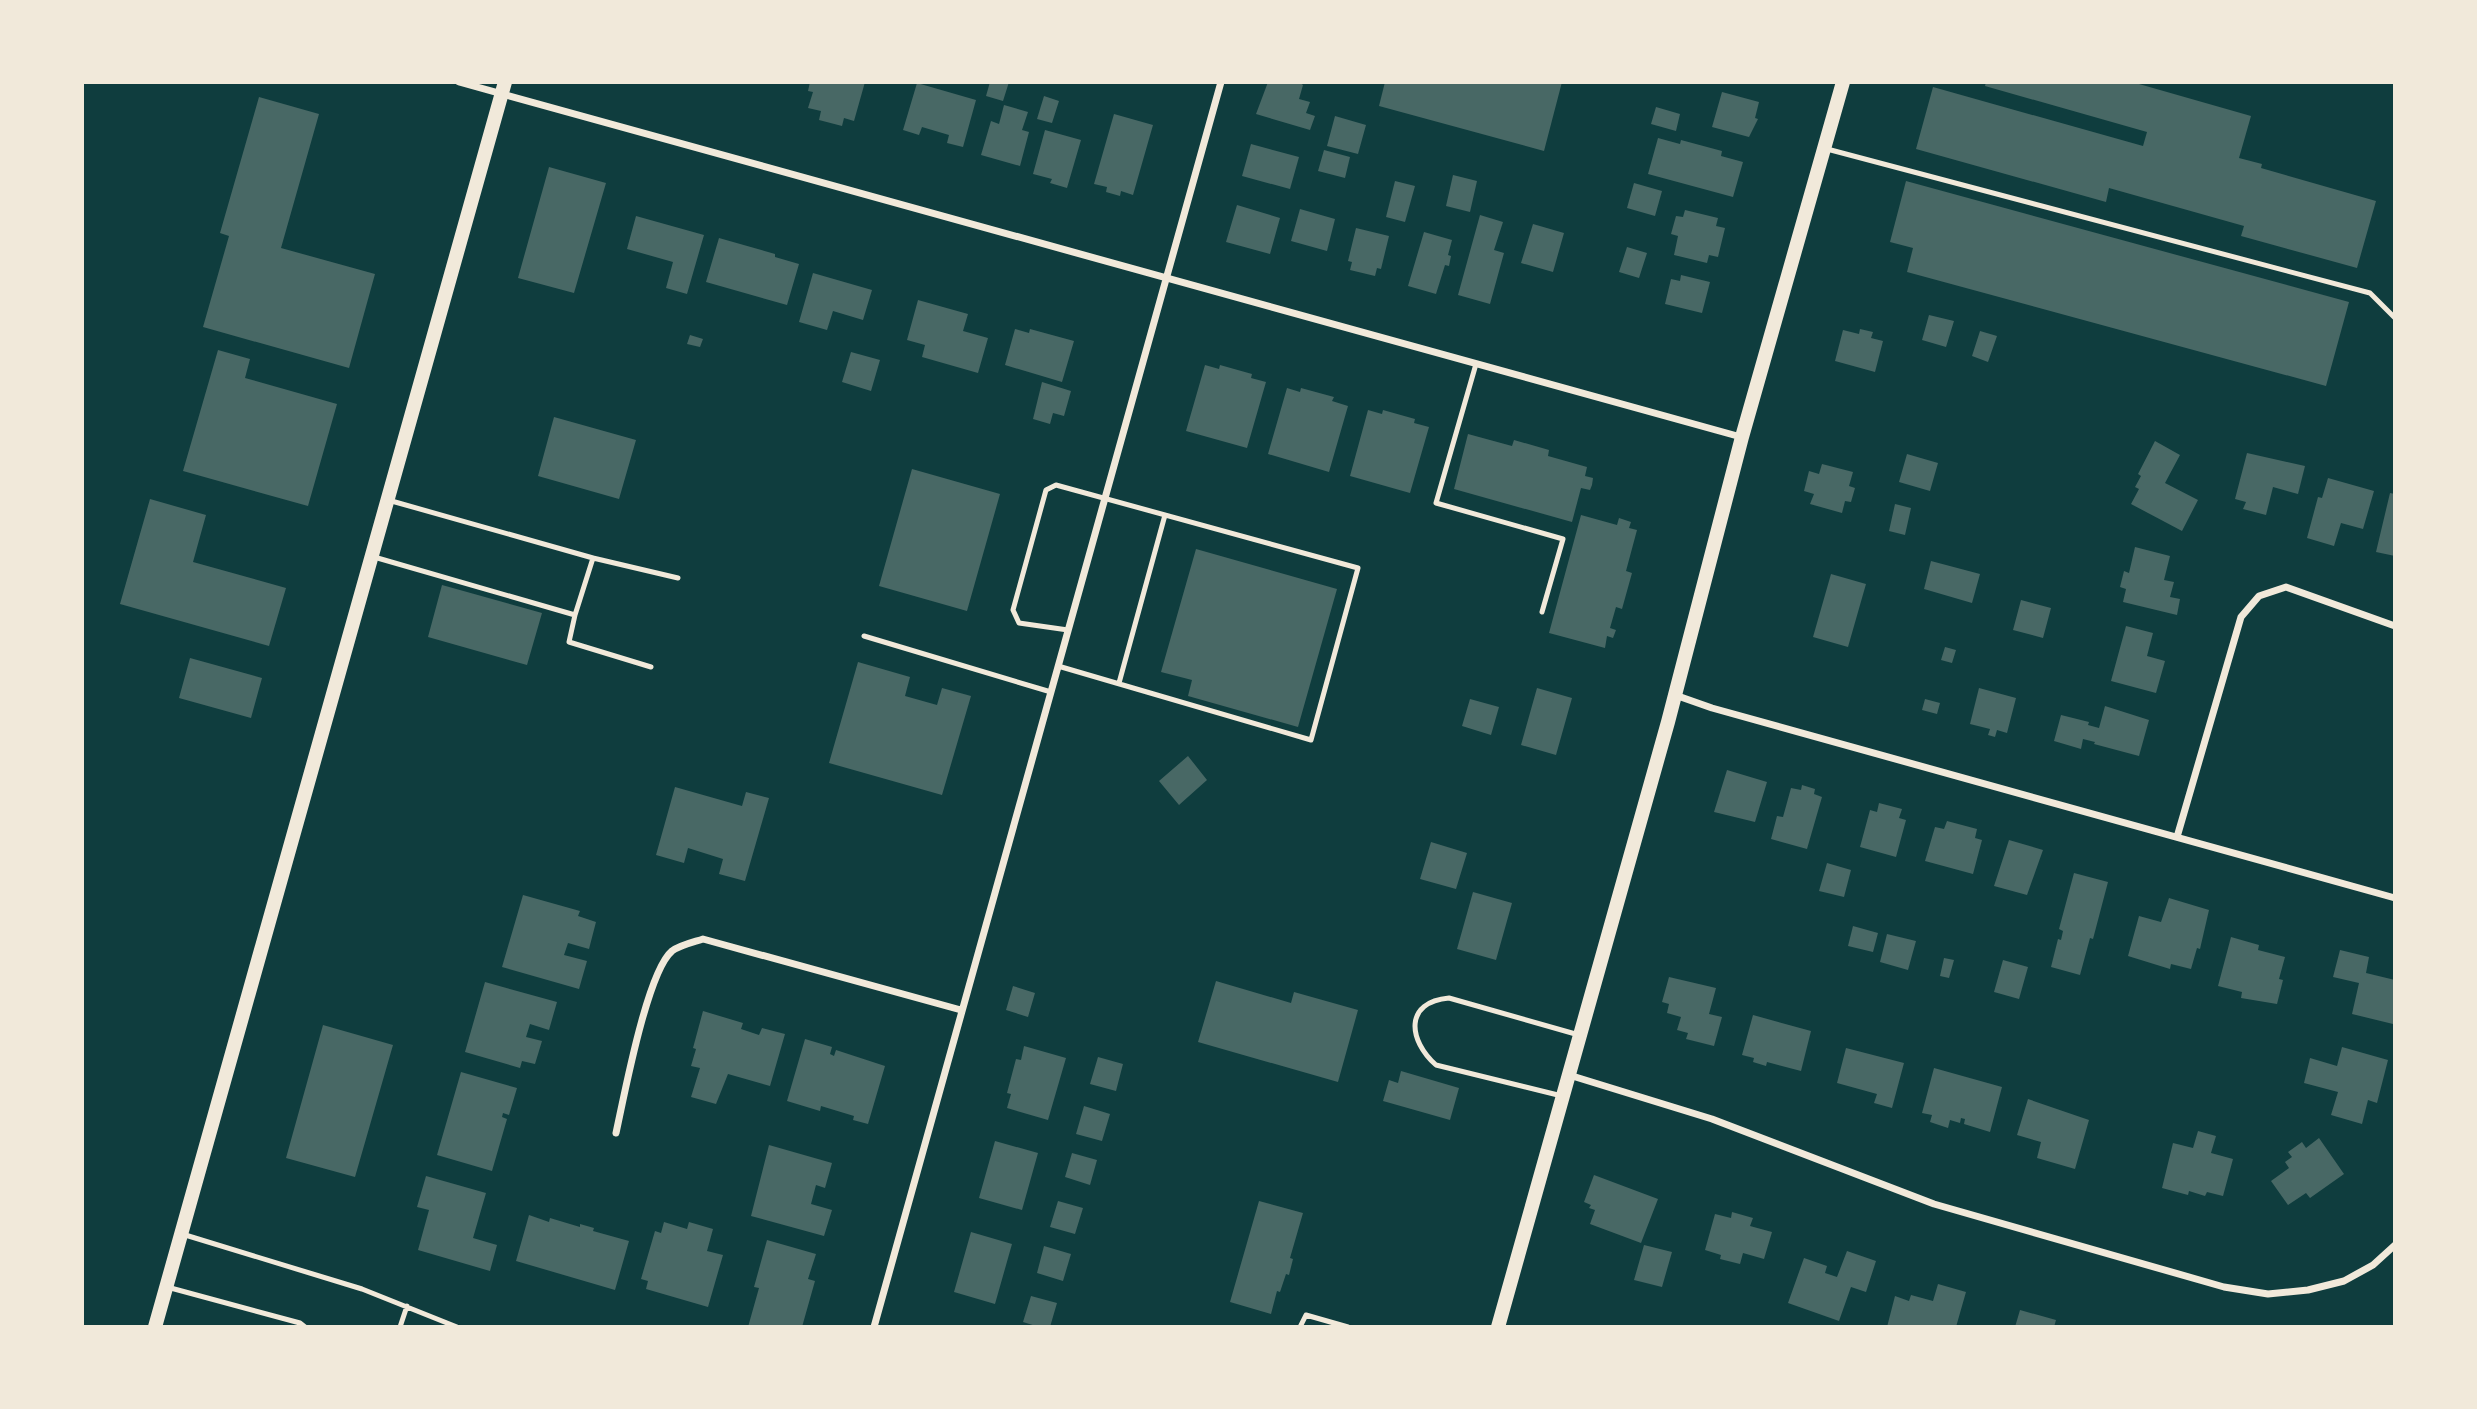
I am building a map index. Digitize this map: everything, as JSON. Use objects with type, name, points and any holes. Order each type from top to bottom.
[{"type":"main road","points":[[1498,1327],[1675,695],[1742,437],[1843,82]]},
{"type":"main road","points":[[155,1327],[503,88]]},
{"type":"street","points":[[459,82],[503,88],[1166,278],[1742,437]]},
{"type":"street","points":[[874,1327],[1221,82]]},
{"type":"street","points":[[2177,837],[2241,617],[2259,596],[2286,587],[2395,626]]},
{"type":"street","points":[[1675,695],[1712,708],[2395,898]]},
{"type":"street","points":[[616,1133],[644,1010],[661,967],[672,951],[703,939],[961,1010]]},
{"type":"street","points":[[1569,1074],[1712,1119],[1934,1204],[2224,1287],[2268,1294],[2308,1290],[2354,1276],[2373,1265],[2395,1245]]},
{"type":"lane","points":[[1824,148],[2370,293],[2395,318]]},
{"type":"lane","points":[[1476,364],[1436,503],[1563,539],[1542,612]]},
{"type":"lane","points":[[1058,666],[1311,740],[1358,568],[1056,485],[1046,490],[1013,610],[1019,623],[1068,630]]},
{"type":"lane","points":[[388,500],[593,558],[678,578]]},
{"type":"lane","points":[[1119,683],[1164,515]]},
{"type":"lane","points":[[372,556],[575,615]]},
{"type":"lane","points":[[593,558],[569,642],[651,667]]},
{"type":"lane","points":[[864,636],[1051,692]]},
{"type":"lane","points":[[1562,1096],[1436,1065],[1425,1056],[1416,1038],[1416,1022],[1425,1004],[1449,998],[1579,1035]]},
{"type":"lane","points":[[182,1234],[362,1289],[457,1327]]},
{"type":"lane","points":[[166,1287],[305,1327]]},
{"type":"lane","points":[[400,1327],[407,1306]]},
{"type":"lane","points":[[1300,1327],[1306,1315],[1348,1327]]},
{"type":"building","points":[[810,82],[865,82],[854,121],[844,118],[842,126],[819,120],[821,111],[808,108],[813,92],[808,91]]},
{"type":"building","points":[[990,82],[1009,82],[1003,101],[986,96]]},
{"type":"building","points":[[1268,82],[1299,82],[1303,85],[1299,99],[1310,102],[1306,113],[1315,116],[1310,130],[1256,114]]},
{"type":"building","points":[[1385,82],[1562,82],[1544,151],[1379,106]]},
{"type":"building","points":[[1986,82],[2132,82],[2251,116],[2239,158],[2262,164],[2261,168],[2376,201],[2357,268],[2241,236],[2244,226],[2109,188],[2106,202],[1916,149],[1933,87],[2143,146],[2147,132],[1985,86]]},
{"type":"building","points":[[917,83],[976,100],[963,147],[947,143],[949,135],[922,127],[919,135],[903,130]]},
{"type":"building","points":[[1722,92],[1759,102],[1755,118],[1758,119],[1749,137],[1712,127]]},
{"type":"building","points":[[1044,96],[1059,101],[1052,123],[1037,119]]},
{"type":"building","points":[[259,97],[319,114],[281,248],[375,274],[349,368],[203,327],[229,236],[220,233]]},
{"type":"building","points":[[1004,105],[1028,112],[1022,130],[1029,132],[1020,166],[981,155],[991,121],[999,124]]},
{"type":"building","points":[[1656,107],[1680,114],[1676,131],[1651,124]]},
{"type":"building","points":[[1114,114],[1153,125],[1133,195],[1121,191],[1120,196],[1106,192],[1107,187],[1094,184]]},
{"type":"building","points":[[1335,116],[1366,125],[1358,154],[1327,146]]},
{"type":"building","points":[[1045,130],[1081,140],[1067,188],[1050,183],[1052,179],[1033,174]]},
{"type":"building","points":[[1658,138],[1680,144],[1681,140],[1722,151],[1721,156],[1743,162],[1733,197],[1648,174]]},
{"type":"building","points":[[1251,144],[1299,157],[1290,189],[1242,176]]},
{"type":"building","points":[[1324,150],[1350,157],[1345,178],[1318,171]]},
{"type":"building","points":[[549,167],[606,183],[574,293],[518,278]]},
{"type":"building","points":[[1453,175],[1477,181],[1470,212],[1446,206]]},
{"type":"building","points":[[1395,181],[1415,186],[1405,222],[1386,217]]},
{"type":"building","points":[[1906,181],[2349,302],[2326,386],[1907,272],[1913,248],[1890,242]]},
{"type":"building","points":[[1634,183],[1662,191],[1655,216],[1627,208]]},
{"type":"building","points":[[1237,205],[1280,218],[1270,254],[1226,242]]},
{"type":"building","points":[[1300,209],[1335,219],[1327,251],[1291,241]]},
{"type":"building","points":[[1685,210],[1718,218],[1716,226],[1725,228],[1718,257],[1709,255],[1707,263],[1674,255],[1678,236],[1671,234],[1676,216],[1683,217]]},
{"type":"building","points":[[1480,215],[1503,222],[1494,250],[1504,253],[1490,304],[1458,295]]},
{"type":"building","points":[[636,216],[704,235],[687,294],[666,288],[673,262],[627,249]]},
{"type":"building","points":[[1533,224],[1564,233],[1553,272],[1521,263]]},
{"type":"building","points":[[1356,228],[1389,236],[1381,269],[1377,268],[1375,276],[1350,270],[1352,262],[1348,261]]},
{"type":"building","points":[[1424,232],[1452,240],[1448,255],[1451,256],[1449,266],[1445,265],[1436,294],[1408,286]]},
{"type":"building","points":[[719,238],[799,264],[787,305],[706,282]]},
{"type":"building","points":[[1627,247],[1647,253],[1639,278],[1619,272]]},
{"type":"building","points":[[813,273],[872,290],[863,320],[833,311],[827,330],[799,322]]},
{"type":"building","points":[[1681,275],[1710,282],[1702,313],[1665,304],[1671,279],[1680,281]]},
{"type":"building","points":[[918,300],[968,314],[963,331],[988,338],[978,373],[922,357],[925,345],[907,340]]},
{"type":"building","points":[[1929,315],[1954,321],[1946,347],[1922,340]]},
{"type":"building","points":[[1015,329],[1029,333],[1030,329],[1074,341],[1062,382],[1005,365]]},
{"type":"building","points":[[1860,329],[1873,332],[1871,338],[1883,341],[1875,372],[1835,361],[1843,330],[1859,334]]},
{"type":"building","points":[[1980,331],[1997,336],[1988,362],[1972,356]]},
{"type":"building","points":[[690,335],[703,339],[700,347],[687,344]]},
{"type":"building","points":[[218,350],[250,359],[245,378],[337,404],[308,506],[183,471]]},
{"type":"building","points":[[851,352],[880,360],[871,391],[842,382]]},
{"type":"building","points":[[1205,365],[1219,369],[1220,365],[1252,374],[1251,378],[1266,382],[1247,448],[1186,431]]},
{"type":"building","points":[[1042,382],[1071,391],[1064,416],[1053,413],[1050,424],[1033,419]]},
{"type":"building","points":[[1287,388],[1300,392],[1301,388],[1334,397],[1332,401],[1348,406],[1329,472],[1268,454]]},
{"type":"building","points":[[1368,410],[1382,414],[1383,410],[1415,419],[1414,423],[1429,427],[1410,493],[1350,476]]},
{"type":"building","points":[[554,417],[636,440],[619,499],[538,476]]},
{"type":"building","points":[[1468,434],[1512,446],[1514,440],[1549,450],[1548,456],[1587,467],[1585,476],[1593,478],[1592,485],[1590,490],[1581,488],[1572,522],[1454,489]]},
{"type":"building","points":[[2155,441],[2180,455],[2165,483],[2198,500],[2182,531],[2131,504],[2139,489],[2135,487],[2141,476],[2138,474]]},
{"type":"building","points":[[2247,453],[2305,466],[2298,494],[2273,487],[2266,515],[2243,509],[2246,502],[2235,499]]},
{"type":"building","points":[[1907,454],[1938,463],[1930,491],[1899,482]]},
{"type":"building","points":[[1822,464],[1853,472],[1849,486],[1855,488],[1851,502],[1845,501],[1842,513],[1810,504],[1814,494],[1804,491],[1809,471],[1819,474]]},
{"type":"building","points":[[912,469],[1000,494],[967,611],[879,586]]},
{"type":"building","points":[[2328,478],[2374,491],[2363,529],[2341,523],[2334,546],[2307,538],[2318,497],[2322,498]]},
{"type":"building","points":[[2390,493],[2395,494],[2395,556],[2376,552]]},
{"type":"building","points":[[150,499],[206,515],[193,562],[286,588],[269,646],[120,604]]},
{"type":"building","points":[[1895,504],[1911,508],[1905,535],[1889,531]]},
{"type":"building","points":[[1581,515],[1617,525],[1619,518],[1631,522],[1629,528],[1637,530],[1626,571],[1632,573],[1622,609],[1616,607],[1610,628],[1616,630],[1613,638],[1607,636],[1605,648],[1549,633]]},
{"type":"building","points":[[2135,547],[2170,556],[2164,580],[2174,582],[2170,597],[2180,599],[2177,615],[2123,602],[2126,589],[2120,587],[2124,571],[2129,573]]},
{"type":"building","points":[[1196,549],[1337,589],[1298,727],[1188,696],[1192,680],[1161,672]]},
{"type":"building","points":[[1931,561],[1980,574],[1972,603],[1924,589]]},
{"type":"building","points":[[1831,574],[1866,584],[1848,647],[1813,637]]},
{"type":"building","points":[[442,585],[542,613],[527,665],[428,637]]},
{"type":"building","points":[[2021,600],[2051,608],[2043,638],[2013,630]]},
{"type":"building","points":[[2126,626],[2153,633],[2147,656],[2165,661],[2156,693],[2111,681]]},
{"type":"building","points":[[1945,647],[1956,650],[1952,663],[1941,660]]},
{"type":"building","points":[[190,658],[262,678],[251,718],[179,698]]},
{"type":"building","points":[[858,662],[910,677],[905,696],[937,705],[942,688],[971,696],[942,795],[829,763]]},
{"type":"building","points":[[1537,688],[1572,698],[1556,755],[1521,745]]},
{"type":"building","points":[[1979,688],[2016,698],[2007,733],[1997,730],[1995,737],[1988,735],[1990,729],[1970,724]]},
{"type":"building","points":[[1470,699],[1499,707],[1491,735],[1462,726]]},
{"type":"building","points":[[1925,699],[1940,703],[1937,714],[1922,710]]},
{"type":"building","points":[[2105,706],[2149,720],[2139,756],[2083,739],[2081,749],[2054,741],[2061,715],[2089,722],[2088,725],[2099,728]]},
{"type":"building","points":[[1188,756],[1207,780],[1179,805],[1159,781]]},
{"type":"building","points":[[1727,770],[1767,782],[1755,822],[1714,812]]},
{"type":"building","points":[[1802,785],[1815,789],[1814,794],[1822,797],[1807,849],[1771,839],[1777,816],[1783,817],[1791,788],[1801,790]]},
{"type":"building","points":[[675,787],[742,806],[746,792],[769,798],[745,881],[719,874],[723,859],[688,848],[684,863],[656,855]]},
{"type":"building","points":[[1879,803],[1902,809],[1899,818],[1906,820],[1896,857],[1860,847],[1870,810],[1877,812]]},
{"type":"building","points":[[1947,821],[1977,829],[1975,838],[1982,840],[1973,874],[1925,861],[1935,827],[1944,829]]},
{"type":"building","points":[[2009,840],[2043,850],[2027,895],[1994,886]]},
{"type":"building","points":[[1431,842],[1467,853],[1456,889],[1420,879]]},
{"type":"building","points":[[1827,863],[1851,870],[1844,897],[1819,891]]},
{"type":"building","points":[[2074,873],[2108,882],[2080,975],[2051,967],[2058,939],[2061,940],[2063,931],[2059,929]]},
{"type":"building","points":[[1473,892],[1512,903],[1496,960],[1457,949]]},
{"type":"building","points":[[523,895],[580,911],[578,916],[596,922],[589,949],[568,943],[564,955],[587,961],[579,989],[502,967]]},
{"type":"building","points":[[2169,898],[2209,910],[2200,949],[2197,948],[2191,969],[2171,964],[2170,969],[2128,956],[2139,916],[2161,922]]},
{"type":"building","points":[[1853,926],[1878,933],[1873,952],[1848,946]]},
{"type":"building","points":[[1887,934],[1916,941],[1908,970],[1880,962]]},
{"type":"building","points":[[2231,937],[2259,945],[2258,950],[2285,957],[2279,979],[2283,980],[2277,1004],[2241,998],[2242,992],[2218,986]]},
{"type":"building","points":[[2340,950],[2369,957],[2366,973],[2395,980],[2393,1024],[2352,1014],[2359,983],[2333,977]]},
{"type":"building","points":[[1944,958],[1954,960],[1949,978],[1940,976]]},
{"type":"building","points":[[2003,960],[2028,967],[2019,999],[1994,992]]},
{"type":"building","points":[[1669,977],[1716,988],[1709,1014],[1722,1017],[1714,1046],[1686,1039],[1688,1033],[1677,1030],[1681,1017],[1667,1013],[1669,1004],[1662,1002]]},
{"type":"building","points":[[1216,981],[1291,1003],[1294,992],[1358,1010],[1338,1082],[1198,1042]]},
{"type":"building","points":[[485,982],[557,1002],[549,1030],[530,1024],[526,1037],[542,1041],[535,1064],[522,1061],[520,1068],[465,1052]]},
{"type":"building","points":[[1013,986],[1035,993],[1028,1017],[1006,1010]]},
{"type":"building","points":[[703,1011],[743,1023],[741,1029],[759,1035],[762,1028],[785,1034],[770,1086],[728,1074],[716,1104],[691,1097],[700,1068],[691,1066]]},
{"type":"building","points":[[1753,1015],[1811,1031],[1801,1071],[1767,1062],[1766,1066],[1753,1062],[1754,1058],[1742,1055]]},
{"type":"building","points":[[323,1025],[393,1045],[355,1177],[286,1158]]},
{"type":"building","points":[[805,1039],[832,1047],[830,1054],[834,1056],[836,1050],[885,1066],[868,1124],[853,1120],[854,1116],[821,1106],[820,1111],[787,1101]]},
{"type":"building","points":[[1024,1046],[1066,1058],[1048,1120],[1007,1108],[1011,1094],[1007,1093],[1016,1059],[1021,1060]]},
{"type":"building","points":[[2342,1047],[2388,1060],[2377,1103],[2368,1100],[2362,1124],[2331,1115],[2338,1092],[2304,1083],[2310,1058],[2337,1066]]},
{"type":"building","points":[[1846,1048],[1904,1063],[1892,1108],[1874,1103],[1877,1094],[1837,1083]]},
{"type":"building","points":[[1098,1057],[1123,1064],[1116,1091],[1090,1084]]},
{"type":"building","points":[[1934,1068],[2002,1087],[1990,1132],[1964,1124],[1965,1119],[1961,1118],[1960,1123],[1950,1120],[1948,1128],[1930,1122],[1932,1115],[1922,1113]]},
{"type":"building","points":[[1401,1071],[1459,1088],[1450,1120],[1383,1101],[1389,1080],[1398,1083]]},
{"type":"building","points":[[461,1072],[517,1088],[509,1115],[503,1113],[502,1117],[507,1119],[492,1171],[437,1155]]},
{"type":"building","points":[[2028,1099],[2089,1120],[2075,1169],[2037,1158],[2041,1142],[2017,1135]]},
{"type":"building","points":[[1084,1106],[1110,1114],[1102,1141],[1076,1134]]},
{"type":"building","points":[[2198,1131],[2216,1136],[2211,1153],[2233,1159],[2223,1196],[2207,1192],[2205,1196],[2189,1191],[2188,1195],[2162,1188],[2173,1143],[2193,1148]]},
{"type":"building","points":[[2319,1138],[2344,1174],[2310,1198],[2306,1193],[2288,1205],[2271,1181],[2289,1168],[2285,1162],[2292,1157],[2288,1152],[2302,1142],[2306,1148]]},
{"type":"building","points":[[995,1141],[1038,1153],[1022,1210],[979,1198]]},
{"type":"building","points":[[769,1145],[832,1163],[825,1188],[816,1185],[811,1204],[832,1210],[824,1236],[751,1216]]},
{"type":"building","points":[[1072,1153],[1097,1160],[1090,1185],[1065,1177]]},
{"type":"building","points":[[1594,1175],[1658,1199],[1641,1243],[1590,1224],[1595,1210],[1584,1202]]},
{"type":"building","points":[[426,1176],[486,1193],[473,1238],[497,1245],[490,1271],[418,1250],[429,1210],[417,1207]]},
{"type":"building","points":[[1058,1201],[1083,1208],[1075,1234],[1050,1227]]},
{"type":"building","points":[[1259,1201],[1303,1213],[1290,1258],[1293,1259],[1289,1275],[1286,1274],[1280,1292],[1277,1291],[1271,1314],[1230,1302]]},
{"type":"building","points":[[1732,1212],[1753,1218],[1750,1226],[1772,1232],[1764,1259],[1743,1253],[1740,1264],[1720,1259],[1721,1255],[1705,1250],[1715,1214],[1731,1218]]},
{"type":"building","points":[[529,1215],[549,1222],[550,1218],[580,1227],[580,1224],[594,1228],[593,1231],[629,1241],[615,1290],[516,1261]]},
{"type":"building","points":[[664,1222],[687,1229],[689,1222],[713,1229],[707,1251],[723,1255],[708,1307],[646,1289],[648,1281],[641,1279],[655,1231],[661,1233]]},
{"type":"building","points":[[971,1232],[1012,1244],[995,1304],[954,1292]]},
{"type":"building","points":[[767,1240],[816,1254],[808,1279],[815,1281],[802,1327],[748,1327],[759,1288],[754,1287]]},
{"type":"building","points":[[1644,1245],[1672,1252],[1662,1287],[1634,1280]]},
{"type":"building","points":[[1044,1246],[1071,1254],[1063,1281],[1037,1273]]},
{"type":"building","points":[[1847,1251],[1876,1261],[1866,1292],[1851,1287],[1839,1321],[1788,1303],[1804,1258],[1827,1266],[1825,1273],[1837,1277]]},
{"type":"building","points":[[1938,1284],[1966,1292],[1956,1327],[1887,1327],[1895,1296],[1909,1301],[1911,1295],[1933,1301]]},
{"type":"building","points":[[1031,1296],[1057,1303],[1050,1327],[1023,1322]]},
{"type":"building","points":[[2020,1310],[2056,1320],[2054,1327],[2015,1327]]}]
